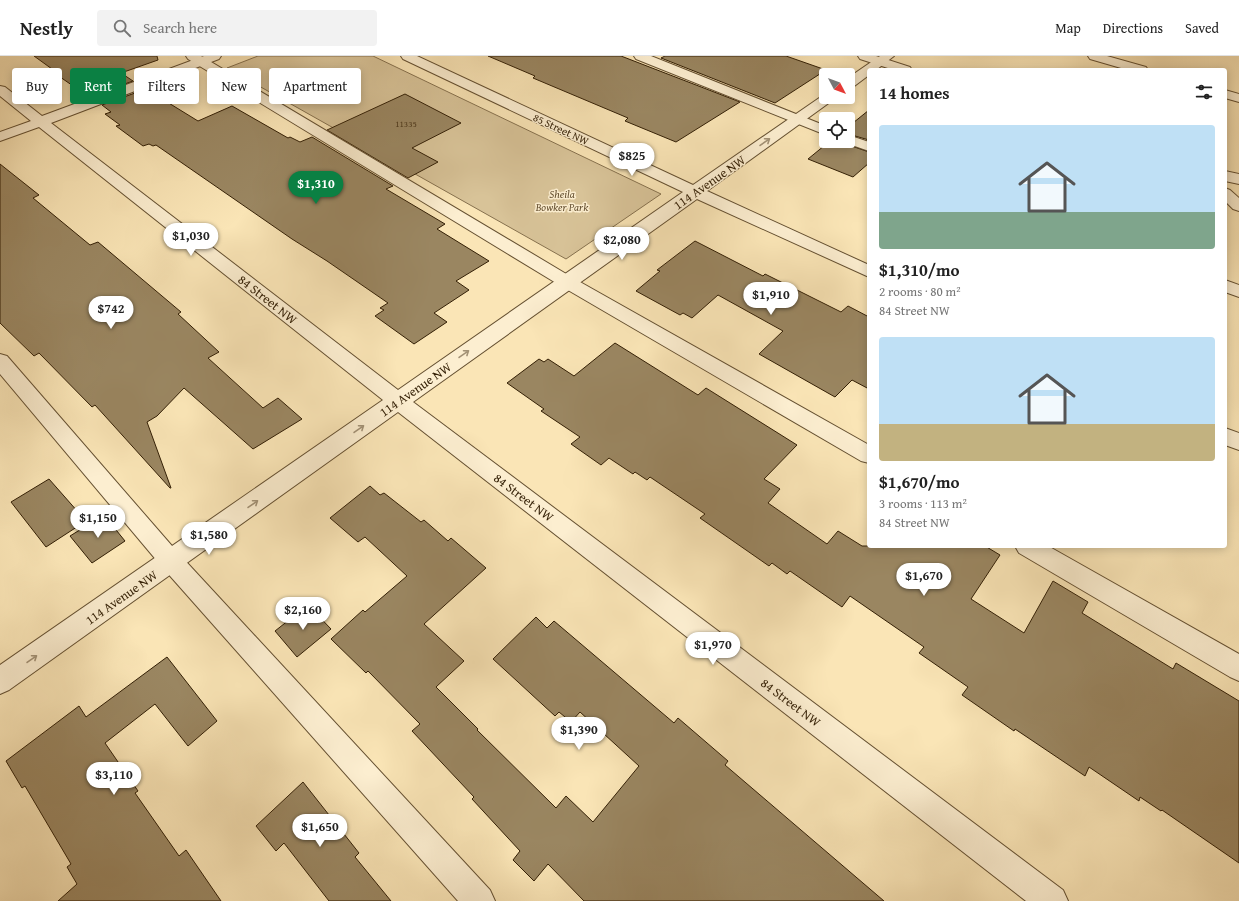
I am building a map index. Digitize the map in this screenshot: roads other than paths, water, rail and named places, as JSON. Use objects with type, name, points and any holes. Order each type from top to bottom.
[{"type":"street","name":"85 Street NW","points":[[407,56],[695,192],[867,271]]},
{"type":"street","points":[[640,56],[819,128]]},
{"type":"street","points":[[864,56],[884,59],[902,68]]},
{"type":"street","points":[[1094,56],[1135,68]]},
{"type":"street","points":[[0,137],[202,58],[567,282],[867,454]]},
{"type":"street","points":[[871,68],[884,59]]},
{"type":"street","points":[[855,79],[867,71]]},
{"type":"street","name":"84 Street NW","points":[[0,90],[42,121],[398,401],[1052,901]]},
{"type":"street","points":[[1227,95],[1239,98]]},
{"type":"street","name":"114 Avenue NW","points":[[0,681],[820,104]]},
{"type":"street","points":[[855,142],[867,146]]},
{"type":"street","points":[[1227,176],[1239,179]]},
{"type":"street","points":[[1227,195],[1239,206]]},
{"type":"street","points":[[1227,287],[1239,291]]},
{"type":"street","points":[[0,362],[171,561],[479,901]]},
{"type":"street","points":[[1227,437],[1239,442]]},
{"type":"street","points":[[1030,548],[1239,668]]},
{"type":"park label","name":"Sheila Bowker Park","points":[[562,200]]}]
